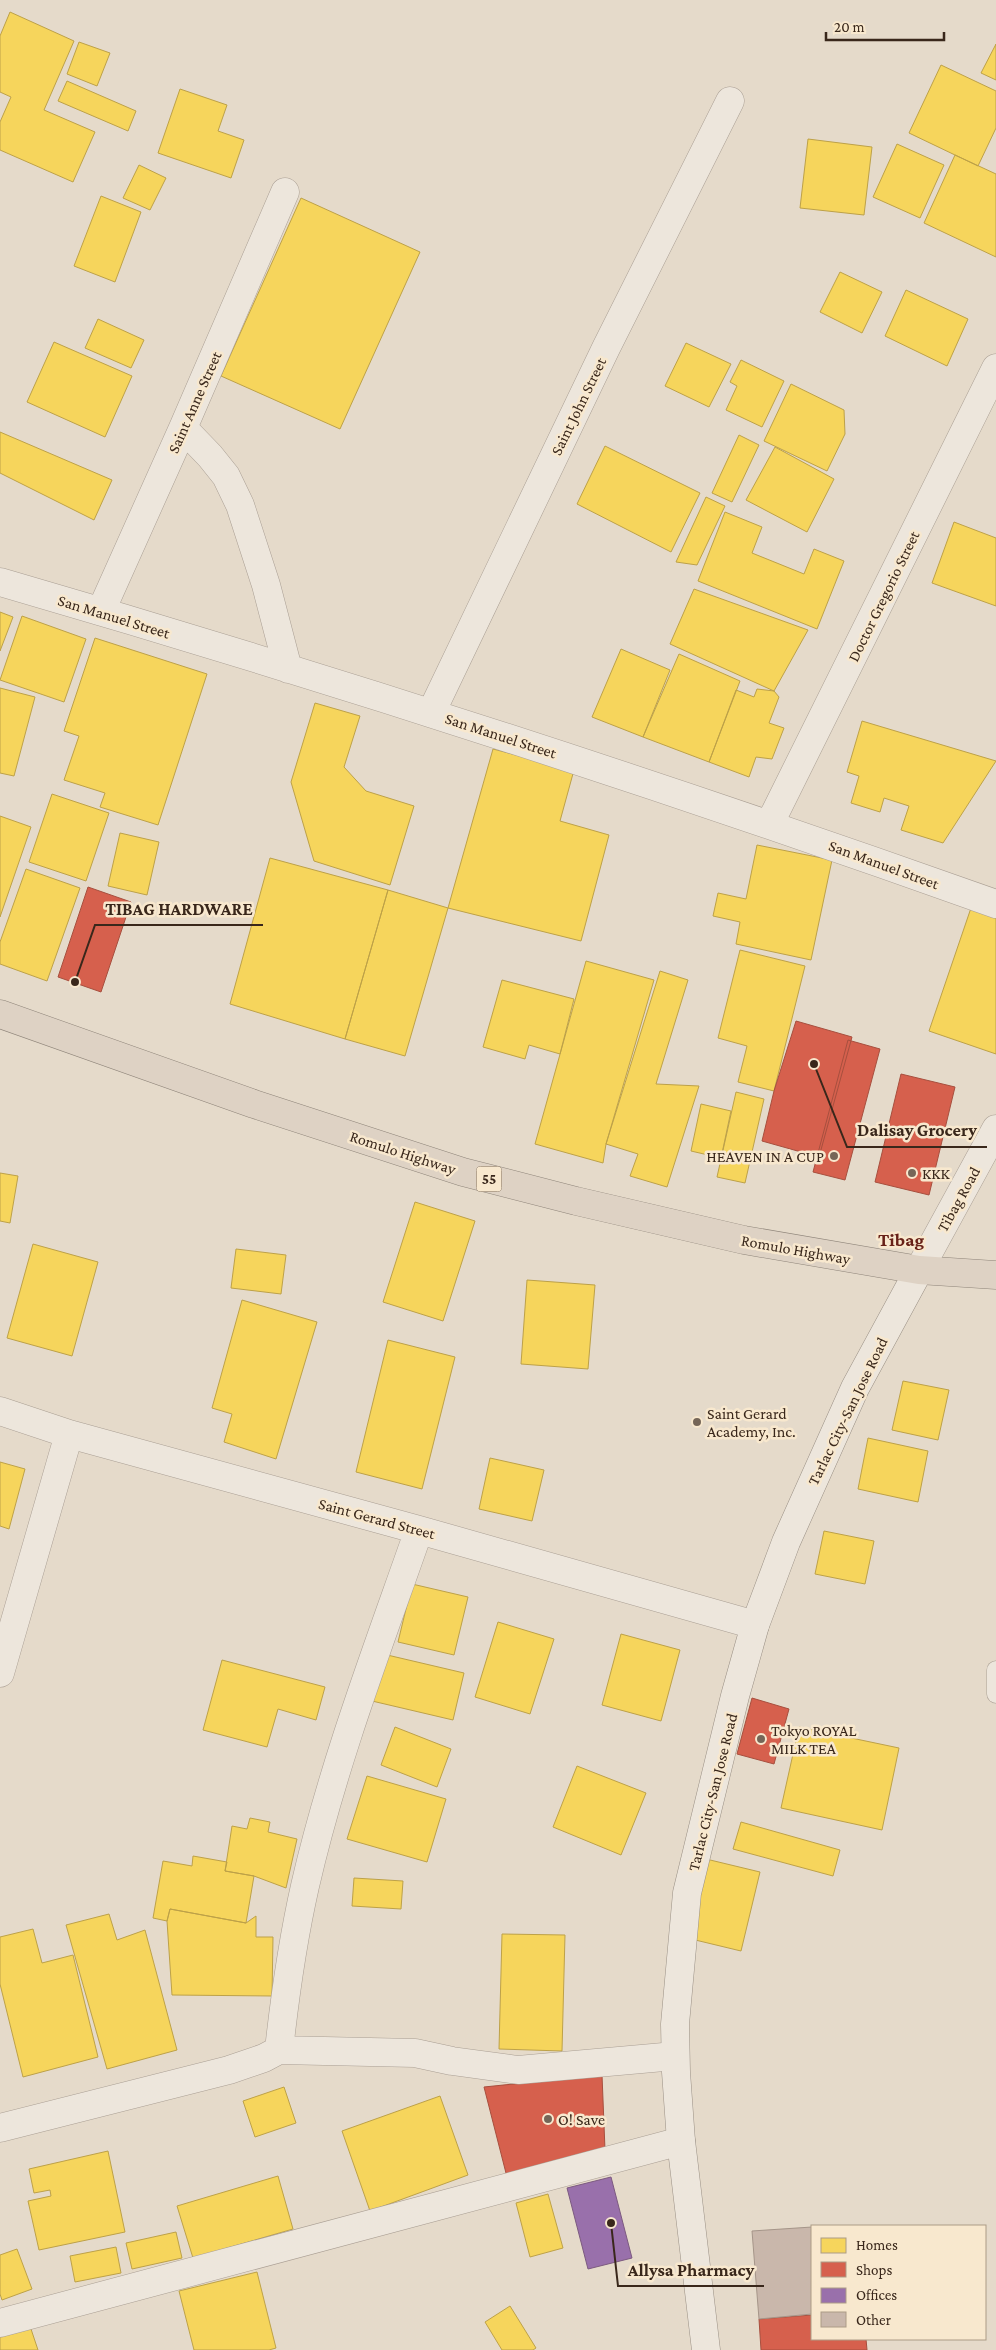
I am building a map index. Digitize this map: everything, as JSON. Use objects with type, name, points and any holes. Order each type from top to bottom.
[{"type":"highway","name":"Romulo Highway","points":[[0,1014],[244,1101],[463,1172],[586,1204],[744,1240],[919,1270],[996,1276]]},
{"type":"street","name":"Saint John Street","points":[[431,713],[606,348],[730,101]]},
{"type":"street","name":"Saint Anne Street","points":[[101,611],[285,192]]},
{"type":"street","name":"Doctor Gregorio Street","points":[[770,823],[996,368]]},
{"type":"street","points":[[183,428],[226,476],[240,505],[266,585],[288,669]]},
{"type":"street","name":"San Manuel Street","points":[[0,582],[101,611],[431,713],[770,823],[996,904]]},
{"type":"street","name":"Tibag Road","points":[[919,1270],[996,1129]]},
{"type":"street","name":"Tarlac City-San Jose Road","points":[[706,2350],[680,2141],[675,2056],[675,2024],[688,1893],[735,1696],[755,1625],[786,1542],[855,1388],[919,1270]]},
{"type":"street","name":"Saint Gerard Street","points":[[0,1411],[69,1434],[755,1625]]},
{"type":"street","points":[[0,1673],[69,1434]]},
{"type":"street","points":[[279,2050],[305,1887],[325,1810],[346,1739],[419,1530]]},
{"type":"street","points":[[0,2128],[229,2070],[264,2058],[279,2050],[415,2053],[452,2061],[518,2070],[675,2056]]},
{"type":"street","points":[[0,2323],[680,2141]]},
{"type":"lane","points":[[996,1670],[996,1694]]},
{"type":"building: Homes","points":[[10,12],[74,41],[44,110],[95,132],[73,182],[0,150],[0,122],[11,97],[0,92],[0,36]]},
{"type":"building: Homes","points":[[79,42],[110,53],[97,86],[67,74]]},
{"type":"building: Homes","points":[[996,44],[996,80],[981,73]]},
{"type":"building: Homes","points":[[941,65],[996,91],[996,128],[978,166],[909,133]]},
{"type":"building: Homes","points":[[67,81],[136,111],[128,131],[58,101]]},
{"type":"building: Homes","points":[[180,89],[227,105],[218,131],[244,140],[231,178],[158,153]]},
{"type":"building: Homes","points":[[808,139],[872,147],[864,215],[800,208]]},
{"type":"building: Homes","points":[[897,144],[944,165],[920,218],[873,197]]},
{"type":"building: Homes","points":[[955,155],[996,174],[996,257],[924,223]]},
{"type":"building: Homes","points":[[139,165],[166,178],[150,210],[123,198]]},
{"type":"building: Homes","points":[[101,196],[141,212],[115,282],[74,266]]},
{"type":"building: Homes","points":[[301,198],[420,252],[340,429],[221,376]]},
{"type":"building: Homes","points":[[840,272],[882,292],[862,333],[820,312]]},
{"type":"building: Homes","points":[[906,290],[968,319],[947,366],[885,336]]},
{"type":"building: Homes","points":[[98,319],[144,340],[131,368],[85,348]]},
{"type":"building: Homes","points":[[54,342],[132,376],[105,437],[27,402]]},
{"type":"building: Homes","points":[[686,343],[731,364],[709,407],[665,386]]},
{"type":"building: Homes","points":[[741,360],[784,381],[762,427],[726,410],[737,386],[730,382]]},
{"type":"building: Homes","points":[[791,384],[844,410],[845,434],[827,471],[764,441]]},
{"type":"building: Homes","points":[[0,432],[112,480],[94,520],[0,473]]},
{"type":"building: Homes","points":[[739,435],[759,445],[732,502],[712,493]]},
{"type":"building: Homes","points":[[605,446],[700,493],[671,552],[577,504]]},
{"type":"building: Homes","points":[[775,447],[834,479],[807,532],[746,500]]},
{"type":"building: Homes","points":[[706,497],[725,506],[697,565],[676,562]]},
{"type":"building: Homes","points":[[725,512],[762,527],[752,553],[804,574],[814,549],[844,561],[817,629],[698,581]]},
{"type":"building: Homes","points":[[954,522],[996,538],[996,606],[932,583]]},
{"type":"building: Homes","points":[[694,589],[808,630],[774,691],[670,644]]},
{"type":"building: Homes","points":[[0,612],[13,617],[0,651]]},
{"type":"building: Homes","points":[[22,616],[86,639],[64,702],[0,680]]},
{"type":"building: Homes","points":[[95,638],[207,674],[158,825],[100,807],[105,793],[64,780],[79,736],[64,731]]},
{"type":"building: Homes","points":[[621,649],[670,670],[643,737],[592,717]]},
{"type":"building: Homes","points":[[679,654],[740,681],[709,762],[643,737]]},
{"type":"building: Homes","points":[[0,688],[35,697],[14,776],[0,773]]},
{"type":"building: Homes","points":[[757,689],[774,691],[779,697],[769,723],[784,728],[772,759],[756,757],[749,777],[709,762],[736,690],[754,697]]},
{"type":"building: Homes","points":[[315,703],[360,716],[344,767],[366,791],[414,806],[390,885],[314,861],[291,782]]},
{"type":"building: Homes","points":[[862,721],[996,761],[943,843],[901,830],[909,806],[884,798],[880,812],[851,803],[859,776],[847,772]]},
{"type":"building: Homes","points":[[493,749],[574,770],[560,821],[609,835],[581,941],[448,908]]},
{"type":"building: Homes","points":[[52,794],[109,813],[86,881],[29,862]]},
{"type":"building: Homes","points":[[0,816],[31,827],[0,917]]},
{"type":"building: Homes","points":[[120,833],[159,842],[147,895],[108,886]]},
{"type":"building: Homes","points":[[757,845],[832,860],[811,960],[736,944],[740,922],[713,916],[718,893],[746,899]]},
{"type":"building: Homes","points":[[270,858],[388,890],[345,1039],[230,1004]]},
{"type":"building: Homes","points":[[26,869],[80,888],[47,981],[0,964],[0,942]]},
{"type":"building: Homes","points":[[388,890],[448,908],[405,1056],[345,1039]]},
{"type":"building: Homes","points":[[972,905],[996,913],[996,1054],[929,1031]]},
{"type":"building: Homes","points":[[740,950],[805,966],[774,1091],[738,1082],[747,1046],[718,1038]]},
{"type":"building: Homes","points":[[586,961],[654,980],[606,1144],[603,1163],[535,1144]]},
{"type":"building: Homes","points":[[660,971],[688,980],[656,1084],[699,1086],[667,1187],[630,1176],[638,1154],[606,1144]]},
{"type":"building: Homes","points":[[502,980],[574,999],[560,1054],[529,1045],[525,1059],[483,1047]]},
{"type":"building: Homes","points":[[736,1092],[764,1099],[745,1183],[717,1177]]},
{"type":"building: Homes","points":[[701,1104],[731,1111],[721,1158],[691,1151]]},
{"type":"building: Homes","points":[[0,1173],[18,1176],[10,1223],[0,1221]]},
{"type":"building: Homes","points":[[415,1202],[475,1221],[443,1321],[383,1302]]},
{"type":"building: Homes","points":[[33,1244],[98,1262],[72,1356],[7,1338]]},
{"type":"building: Homes","points":[[236,1249],[286,1255],[281,1294],[231,1288]]},
{"type":"building: Homes","points":[[527,1280],[595,1285],[588,1369],[521,1364]]},
{"type":"building: Homes","points":[[242,1300],[317,1322],[276,1459],[224,1442],[232,1414],[212,1408]]},
{"type":"building: Homes","points":[[388,1340],[455,1357],[422,1489],[356,1472]]},
{"type":"building: Homes","points":[[903,1381],[949,1390],[938,1440],[892,1430]]},
{"type":"building: Homes","points":[[868,1438],[928,1451],[918,1502],[858,1489]]},
{"type":"building: Homes","points":[[490,1458],[544,1470],[532,1521],[479,1509]]},
{"type":"building: Homes","points":[[0,1462],[25,1469],[9,1529],[0,1526]]},
{"type":"building: Homes","points":[[824,1531],[874,1541],[865,1584],[815,1574]]},
{"type":"building: Homes","points":[[412,1584],[468,1597],[454,1655],[398,1642]]},
{"type":"building: Homes","points":[[498,1622],[554,1639],[530,1714],[475,1697]]},
{"type":"building: Homes","points":[[621,1634],[680,1650],[661,1721],[602,1705]]},
{"type":"building: Homes","points":[[383,1654],[464,1673],[453,1720],[372,1701]]},
{"type":"building: Homes","points":[[222,1660],[325,1687],[316,1720],[278,1709],[267,1747],[203,1730]]},
{"type":"building: Homes","points":[[395,1727],[451,1749],[437,1787],[381,1765]]},
{"type":"building: Homes","points":[[799,1727],[899,1748],[882,1830],[781,1808]]},
{"type":"building: Homes","points":[[577,1766],[646,1793],[621,1855],[553,1827]]},
{"type":"building: Homes","points":[[367,1776],[446,1799],[427,1862],[347,1839]]},
{"type":"building: Homes","points":[[250,1818],[270,1822],[268,1832],[297,1839],[286,1888],[254,1876],[225,1871],[232,1826],[247,1829]]},
{"type":"building: Homes","points":[[741,1822],[840,1850],[833,1876],[733,1849]]},
{"type":"building: Homes","points":[[193,1856],[227,1862],[225,1871],[254,1876],[246,1923],[170,1909],[167,1921],[153,1918],[163,1861],[192,1866]]},
{"type":"building: Homes","points":[[706,1859],[760,1872],[741,1951],[687,1938]]},
{"type":"building: Homes","points":[[354,1878],[403,1881],[401,1909],[352,1906]]},
{"type":"building: Homes","points":[[170,1909],[246,1923],[256,1916],[256,1937],[273,1937],[272,1996],[172,1995],[167,1921]]},
{"type":"building: Homes","points":[[109,1914],[117,1940],[145,1930],[177,2050],[107,2069],[66,1925]]},
{"type":"building: Homes","points":[[33,1929],[42,1963],[73,1955],[98,2057],[23,2077],[0,1984],[0,1937]]},
{"type":"building: Homes","points":[[502,1934],[565,1935],[562,2051],[499,2049]]},
{"type":"building: Homes","points":[[284,2087],[296,2123],[255,2137],[243,2101]]},
{"type":"building: Homes","points":[[440,2096],[468,2175],[370,2211],[342,2131]]},
{"type":"building: Homes","points":[[108,2151],[125,2232],[39,2250],[28,2201],[51,2196],[50,2190],[34,2193],[29,2169]]},
{"type":"building: Homes","points":[[278,2176],[293,2229],[193,2258],[177,2206]]},
{"type":"building: Homes","points":[[548,2194],[563,2248],[530,2257],[516,2203]]},
{"type":"building: Homes","points":[[176,2232],[182,2258],[132,2269],[126,2243]]},
{"type":"building: Homes","points":[[116,2247],[121,2273],[75,2282],[70,2256]]},
{"type":"building: Homes","points":[[17,2249],[32,2289],[2,2300],[0,2294],[0,2255]]},
{"type":"building: Homes","points":[[257,2272],[276,2348],[269,2350],[194,2350],[179,2291]]},
{"type":"building: Homes","points":[[510,2306],[536,2348],[533,2350],[502,2350],[485,2322]]},
{"type":"building: Homes","points":[[29,2323],[38,2350],[0,2350],[0,2333]]},
{"type":"building: Shops","points":[[88,887],[131,902],[101,992],[58,977]]},
{"type":"building: Shops","points":[[796,1021],[852,1037],[819,1157],[762,1141],[774,1091]]},
{"type":"building: Shops","points":[[848,1040],[880,1049],[845,1180],[813,1172]]},
{"type":"building: Shops","points":[[901,1074],[955,1087],[929,1195],[875,1182]]},
{"type":"building: Shops","name":"Tokyo ROYAL MILK TEA","points":[[752,1698],[789,1709],[774,1764],[737,1754]]},
{"type":"building: Shops","name":"O! Save","points":[[602,2075],[605,2150],[507,2177],[484,2087]]},
{"type":"building: Shops","points":[[811,2315],[811,2340],[866,2340],[867,2350],[761,2350],[759,2319]]},
{"type":"building: Offices","points":[[611,2177],[632,2258],[588,2269],[567,2188]]},
{"type":"building: Other","points":[[811,2227],[811,2314],[759,2319],[752,2231]]},
{"type":"place","name":"TIBAG HARDWARE","points":[[75,982]]},
{"type":"place","name":"Dalisay Grocery","points":[[814,1064]]},
{"type":"place","name":"HEAVEN IN A CUP","points":[[834,1156]]},
{"type":"place","name":"KKK","points":[[912,1173]]},
{"type":"place","name":"Saint Gerard Academy, Inc.","points":[[697,1422]]},
{"type":"place","name":"Tokyo ROYAL MILK TEA","points":[[761,1739]]},
{"type":"place","name":"O! Save","points":[[548,2119]]},
{"type":"place","name":"Allysa Pharmacy","points":[[611,2223]]},
{"type":"district","name":"Tibag","points":[[901,1239]]}]
